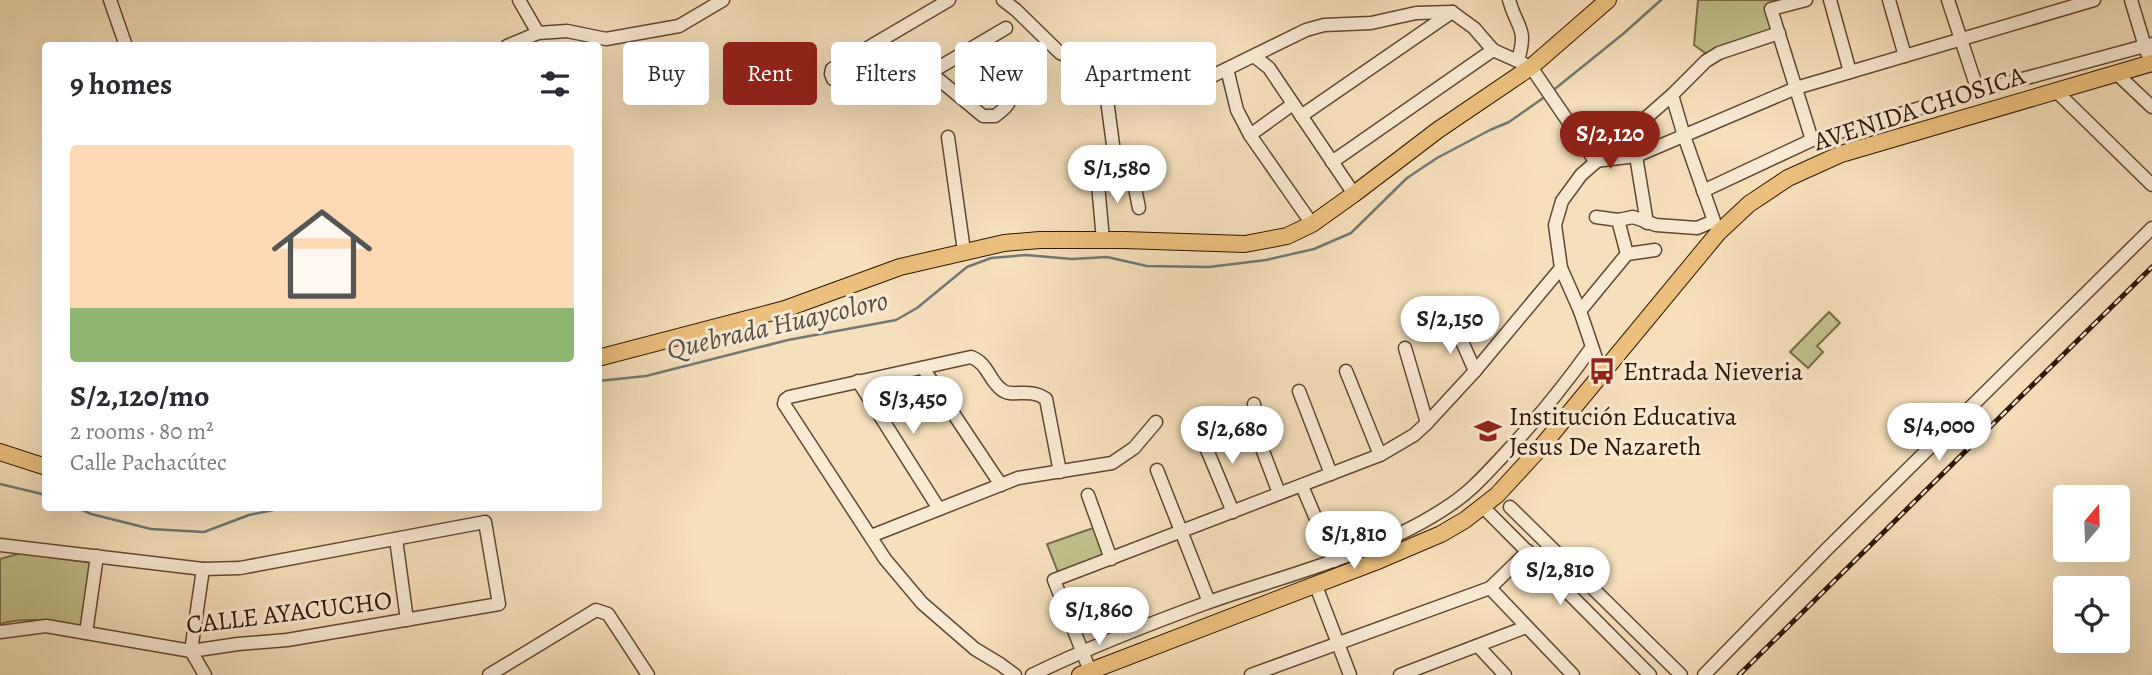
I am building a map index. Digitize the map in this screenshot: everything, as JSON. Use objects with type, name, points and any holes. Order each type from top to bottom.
[{"type":"main road","points":[[602,357],[785,309],[900,267],[1004,243],[1103,240],[1245,244],[1287,236],[1311,224],[1354,194],[1608,0]]},
{"type":"main road","name":"AVENIDA CHOSICA","points":[[1094,672],[1316,586],[1441,534],[1483,507],[1542,446],[1718,233],[1749,204],[1788,178],[1841,154],[2151,64]]},
{"type":"main road","points":[[0,452],[42,466]]},
{"type":"street","points":[[110,0],[125,42]]},
{"type":"street","points":[[519,0],[538,33]]},
{"type":"street","points":[[517,42],[538,33],[567,31],[606,39],[679,26],[723,0]]},
{"type":"street","points":[[878,42],[949,0]]},
{"type":"street","points":[[1003,0],[1061,53]]},
{"type":"street","points":[[1509,0],[1523,34],[1525,63],[1595,162]]},
{"type":"street","points":[[1806,0],[1772,9],[1812,140]]},
{"type":"street","points":[[1830,0],[1850,72]]},
{"type":"street","points":[[1889,0],[1905,56]]},
{"type":"street","points":[[1948,0],[1978,92]]},
{"type":"street","points":[[1595,162],[1636,156],[1796,88],[2094,0]]},
{"type":"street","points":[[2131,0],[2148,45],[2151,64]]},
{"type":"street","points":[[1216,74],[1306,30],[1324,25],[1371,23],[1416,13],[1452,12],[1474,28],[1493,50],[1525,63]]},
{"type":"street","points":[[1301,117],[1452,12]]},
{"type":"street","points":[[982,42],[1006,28]]},
{"type":"street","points":[[1601,373],[1580,311],[1561,268],[1555,225],[1562,201],[1581,175],[1672,95],[1706,61],[1719,53],[1779,33]]},
{"type":"street","points":[[1703,191],[1812,140],[2148,45]]},
{"type":"street","points":[[1332,162],[1493,50]]},
{"type":"street","points":[[1254,56],[1269,68],[1354,194]]},
{"type":"street","points":[[1227,69],[1237,110],[1250,135],[1311,224]]},
{"type":"street","points":[[2116,74],[2152,107]]},
{"type":"street","points":[[941,81],[955,93]]},
{"type":"street","points":[[2056,90],[2152,185]]},
{"type":"street","points":[[1596,217],[1618,220],[1633,217],[1647,223],[1697,228],[1713,221],[1672,95]]},
{"type":"street","points":[[1250,135],[1293,104]]},
{"type":"street","points":[[970,105],[989,118],[1008,105]]},
{"type":"street","points":[[1108,105],[1116,167]]},
{"type":"street","points":[[948,137],[964,251]]},
{"type":"street","points":[[1636,156],[1647,223]]},
{"type":"street","points":[[1103,240],[1097,173],[1130,163],[1139,208]]},
{"type":"street","points":[[1618,220],[1627,254]]},
{"type":"street","points":[[1704,675],[1827,549],[2152,228]]},
{"type":"street","points":[[1580,311],[1627,254],[1655,250]]},
{"type":"street","points":[[1094,672],[1082,651],[1054,580],[1380,455],[1413,435],[1475,371],[1561,268]]},
{"type":"street","points":[[1455,328],[1475,371]]},
{"type":"street","points":[[1032,675],[1082,651],[1209,602],[1355,553],[1451,505],[1475,486],[1528,430],[1592,347]]},
{"type":"street","points":[[1405,348],[1427,423]]},
{"type":"street","points":[[1014,675],[975,649],[922,603],[885,559],[784,404],[785,400],[971,357],[984,364],[999,388],[1006,393],[1037,393],[1046,399],[1060,472]]},
{"type":"street","points":[[923,368],[1001,485]]},
{"type":"street","points":[[1346,371],[1380,455]]},
{"type":"street","points":[[858,381],[939,509]]},
{"type":"street","points":[[1299,391],[1331,474]]},
{"type":"street","points":[[1254,404],[1253,425],[1279,493]]},
{"type":"street","points":[[871,536],[1018,478],[1112,463],[1134,448],[1156,422]]},
{"type":"street","points":[[1200,433],[1233,512]]},
{"type":"street","points":[[1157,470],[1209,602]]},
{"type":"street","points":[[1301,486],[1334,561]]},
{"type":"street","points":[[1088,495],[1111,559]]},
{"type":"street","points":[[1483,507],[1650,675]]},
{"type":"street","points":[[1510,507],[1681,675]]},
{"type":"street","name":"CALLE AYACUCHO","points":[[0,632],[46,626],[191,651],[287,640],[499,604],[485,522],[396,538]]},
{"type":"street","points":[[3,547],[203,569],[240,568],[396,538],[407,620]]},
{"type":"street","points":[[1251,675],[1490,588],[1528,551]]},
{"type":"street","points":[[86,633],[97,556]]},
{"type":"street","points":[[203,569],[191,651],[205,675]]},
{"type":"street","points":[[1316,586],[1350,675]]},
{"type":"street","points":[[1490,588],[1573,675]]},
{"type":"street","points":[[489,675],[596,610],[608,614],[648,675]]},
{"type":"street","points":[[1400,675],[1416,672],[1526,627]]},
{"type":"street","points":[[1478,646],[1505,675]]},
{"type":"shaded area","points":[[1698,0],[1778,0],[1770,29],[1759,36],[1708,55],[1694,45]]},
{"type":"shaded area","points":[[1829,312],[1840,323],[1817,346],[1823,352],[1808,368],[1790,352]]},
{"type":"shaded area","points":[[1096,527],[1108,558],[1059,575],[1047,544]]},
{"type":"shaded area","points":[[21,553],[93,563],[85,627],[32,620],[0,624],[0,559]]},
{"type":"waterway","name":"Quebrada Huaycoloro","points":[[1551,92],[1661,0]]},
{"type":"waterway","name":"Quebrada Huaycoloro","points":[[602,381],[646,376],[788,340],[896,320],[917,308],[967,267],[991,258],[1026,255],[1072,259],[1107,257],[1147,266],[1209,267],[1266,260],[1314,249],[1351,233],[1407,178],[1437,158],[1509,122],[1546,96]]},
{"type":"waterway","name":"Quebrada Huaycoloro","points":[[0,484],[42,494]]},
{"type":"waterway","name":"Quebrada Huaycoloro","points":[[84,511],[151,529],[204,532],[249,515],[268,511]]},
{"type":"railway","points":[[1739,675],[2152,267]]},
{"type":"place","name":"Entrada Nieveria","points":[[1602,371]]},
{"type":"place","name":"Institución Educativa Jesus De Nazareth","points":[[1488,431]]}]
